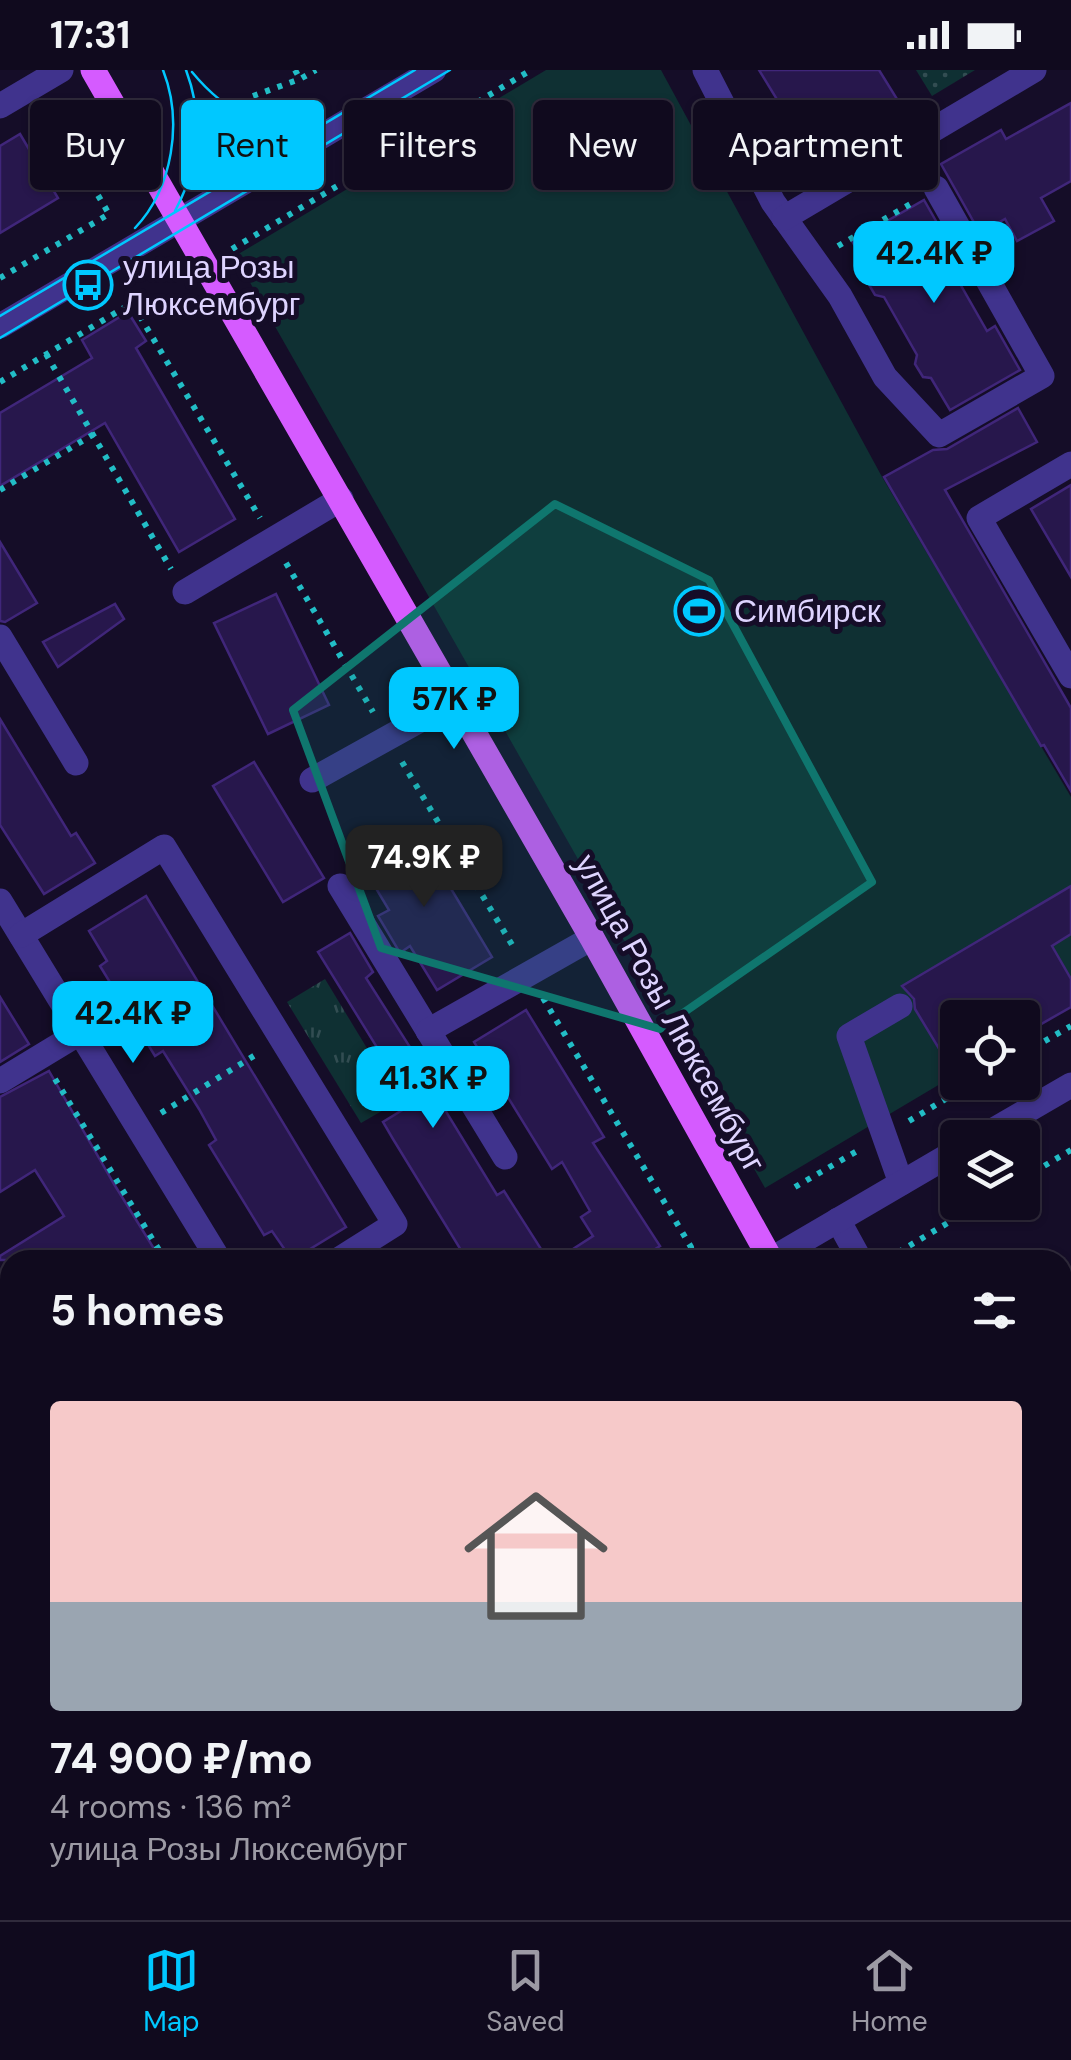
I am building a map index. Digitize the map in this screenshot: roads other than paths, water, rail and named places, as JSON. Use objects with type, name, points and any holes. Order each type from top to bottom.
[{"type":"main road","name":"улица Розы Люксембург","points":[[93,70],[592,938],[764,1250]]},
{"type":"street","points":[[0,106],[61,70]]},
{"type":"street","points":[[0,326],[434,70]]},
{"type":"street","points":[[705,70],[784,218],[840,296],[885,377],[939,435],[1042,376],[937,190]]},
{"type":"street","points":[[784,218],[1034,70]]},
{"type":"street","points":[[1071,464],[980,518],[1071,676]]},
{"type":"street","points":[[185,592],[341,499]]},
{"type":"street","points":[[0,637],[76,763]]},
{"type":"street","points":[[312,780],[456,700]]},
{"type":"street","points":[[21,935],[164,847],[395,1224],[354,1250]]},
{"type":"street","points":[[340,886],[505,1156]]},
{"type":"street","points":[[0,901],[213,1250]]},
{"type":"street","points":[[428,1031],[592,938]]},
{"type":"street","points":[[900,1006],[849,1036],[900,1183]]},
{"type":"street","points":[[0,1081],[80,1032]]},
{"type":"street","points":[[1011,1120],[1071,1085]]},
{"type":"street","points":[[787,1250],[940,1160]]},
{"type":"street","points":[[838,1220],[854,1250]]},
{"type":"tram line","points":[[135,228],[158,194],[171,153],[172,111],[163,70]]},
{"type":"tram line","points":[[175,211],[189,177],[196,142],[195,106],[186,70]]},
{"type":"tram line","points":[[0,316],[415,70]]},
{"type":"tram line","points":[[0,338],[450,70]]},
{"type":"tram line","points":[[192,72],[220,100]]},
{"type":"place","name":"улица Розы Люксембург","points":[[88,285]]},
{"type":"place","name":"Симбирск","points":[[699,611]]}]
